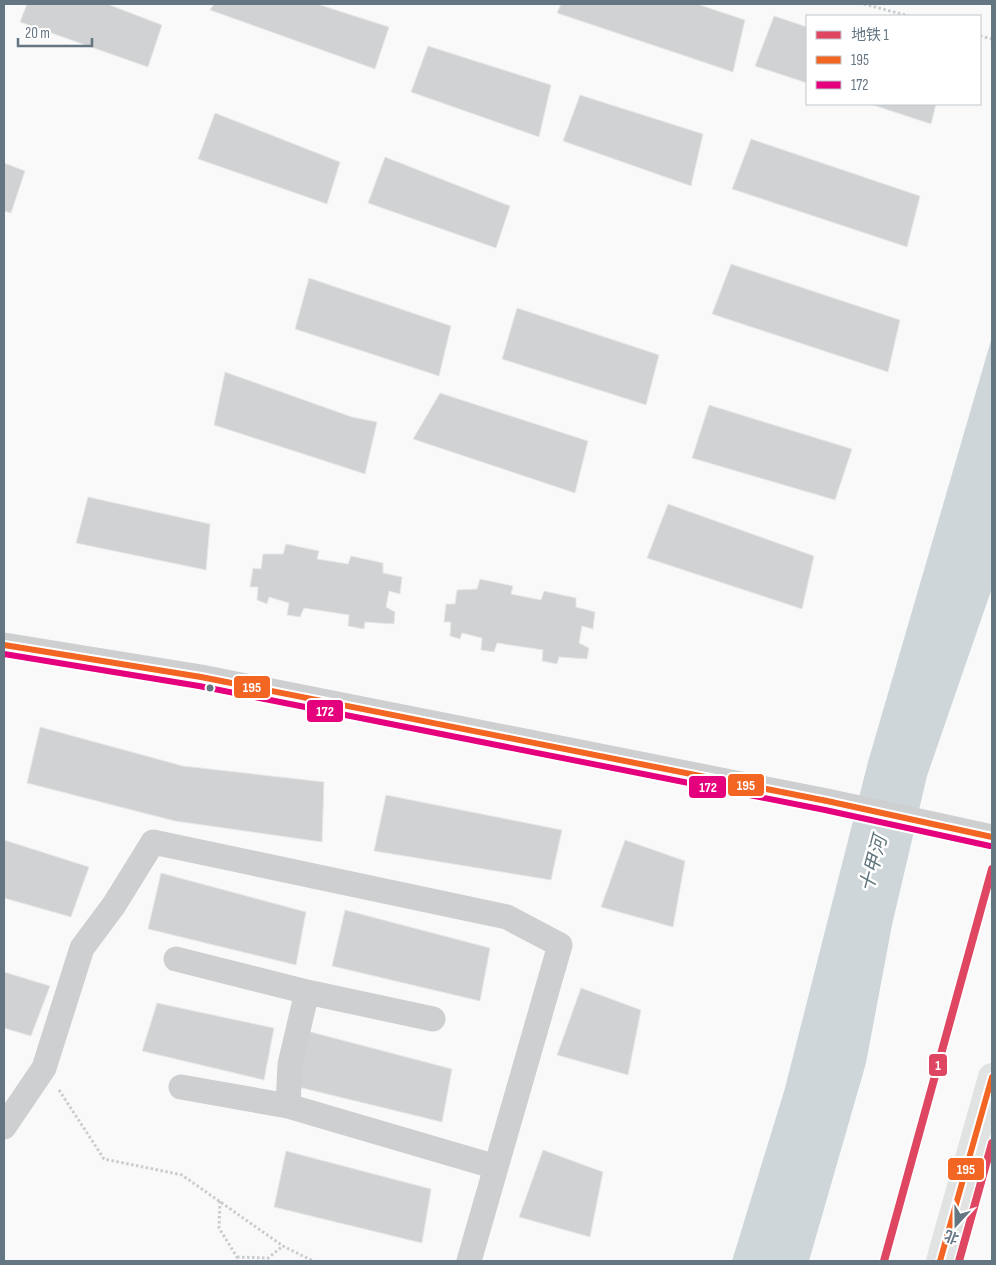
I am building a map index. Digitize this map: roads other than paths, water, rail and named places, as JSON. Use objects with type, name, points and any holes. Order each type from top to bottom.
[{"type":"main road","points":[[940,1261],[992,1077]]},
{"type":"street","points":[[4,645],[201,677],[827,801],[992,838]]},
{"type":"street","points":[[4,1127],[44,1068],[82,948],[114,905],[153,842],[507,917],[560,945],[469,1261]]},
{"type":"street","points":[[176,959],[307,992],[432,1019]]},
{"type":"street","points":[[288,1106],[290,1064],[307,992]]},
{"type":"street","points":[[181,1087],[288,1106],[496,1167]]},
{"type":"water","name":"十甲河","points":[[992,337],[992,588],[927,776],[892,925],[866,1063],[809,1261],[732,1261],[785,1088],[868,762]]},
{"type":"metro line","name":"1","points":[[884,1261],[992,869]]},
{"type":"metro line","name":"1","points":[[959,1261],[992,1143]]}]
